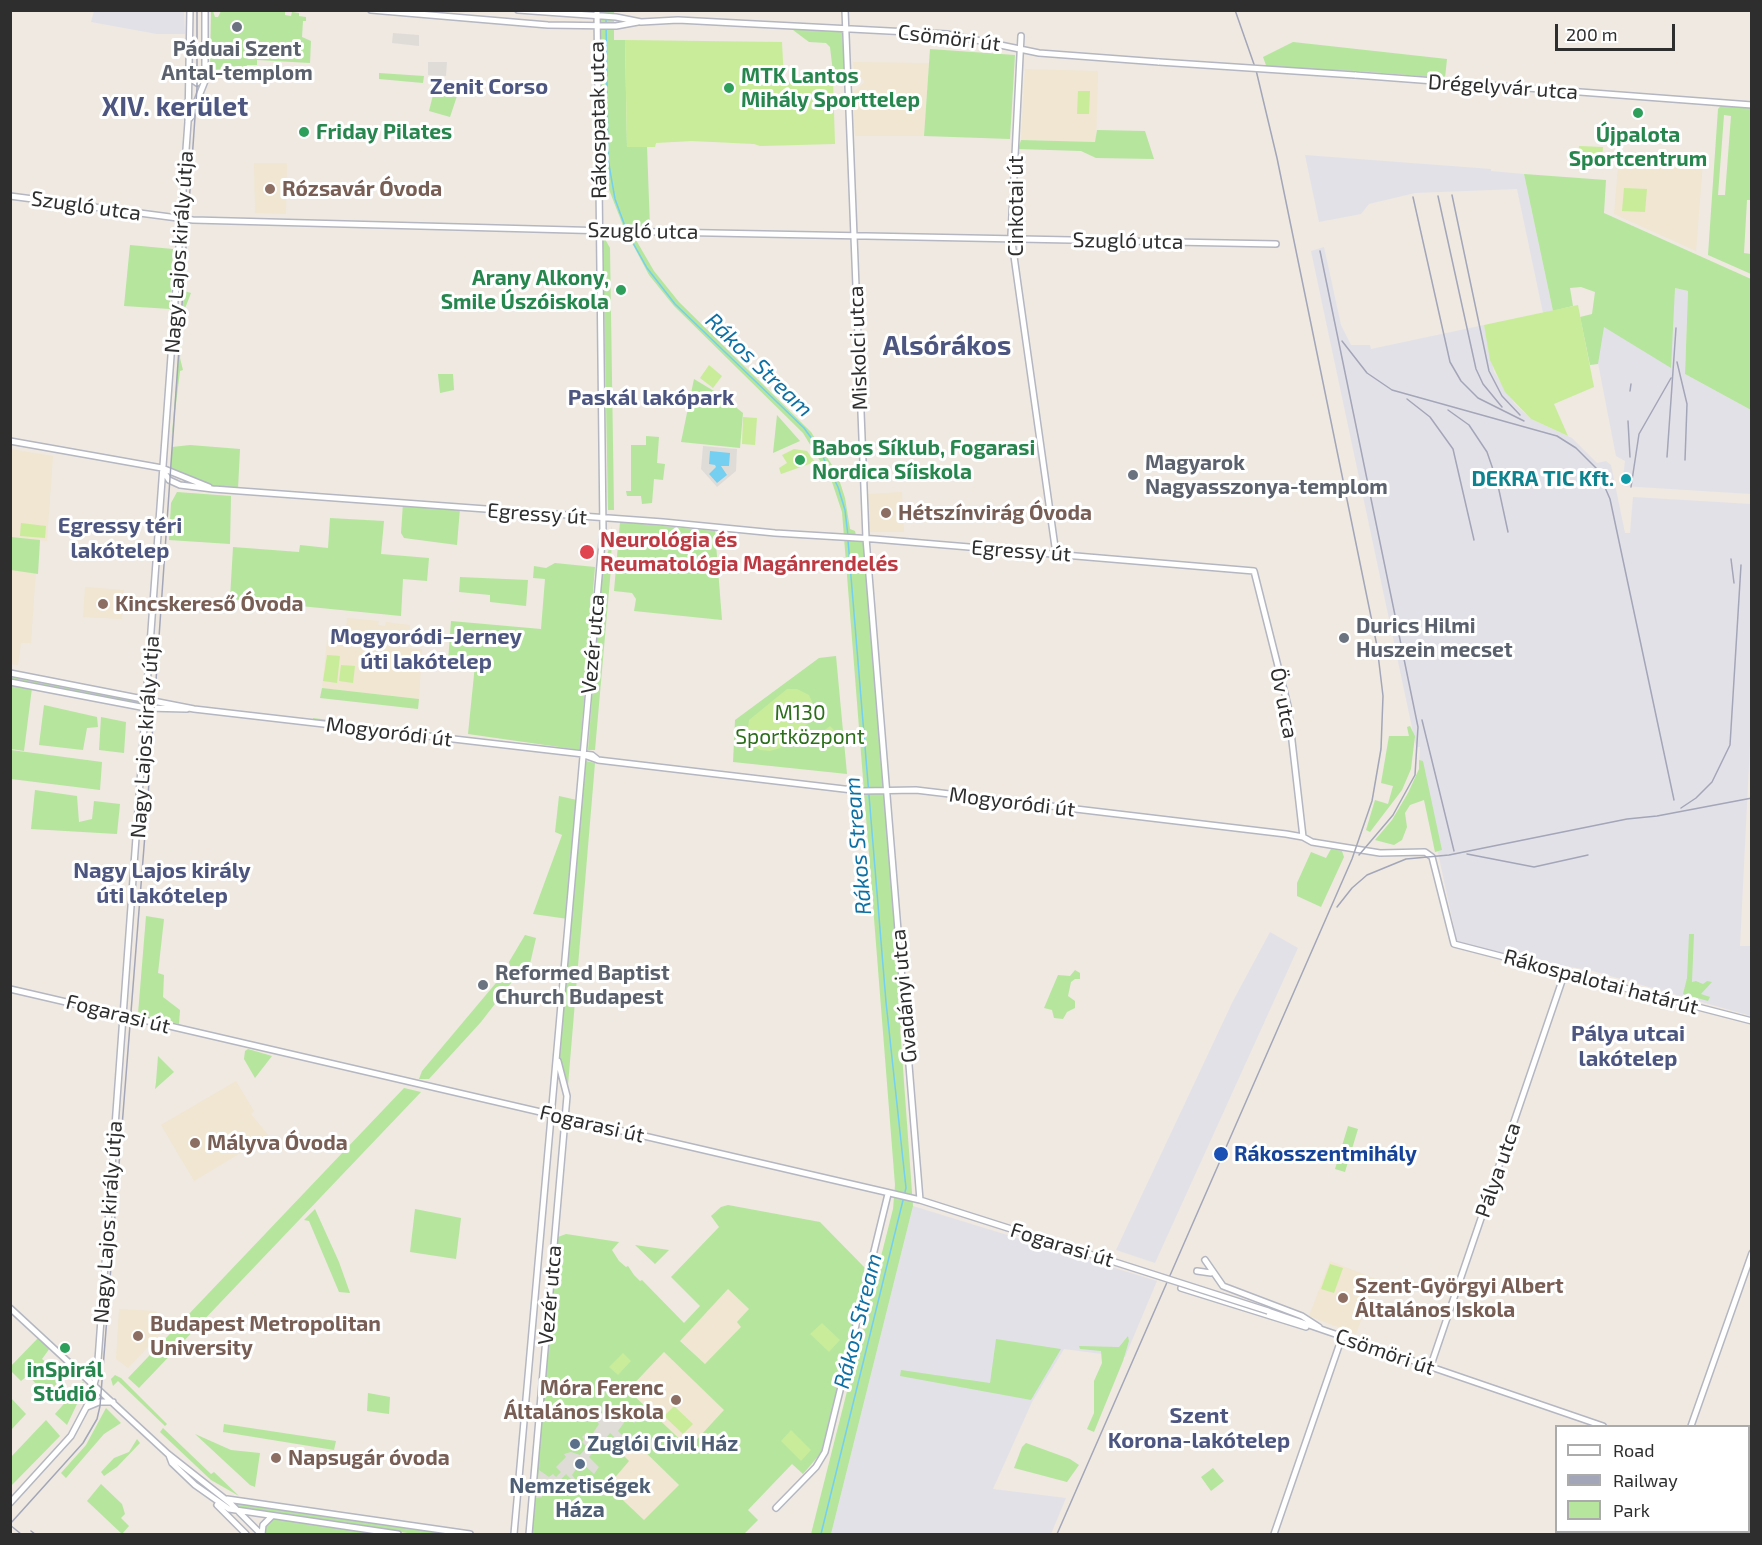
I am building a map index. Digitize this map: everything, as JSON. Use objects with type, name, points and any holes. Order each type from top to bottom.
[{"type":"street","name":"Nagy Lajos király útja","points":[[10,1503],[71,1436],[86,1408],[94,1385],[147,698],[188,122],[190,10]]},
{"type":"street","name":"Nagy Lajos király útja","points":[[188,122],[203,90],[206,10]]},
{"type":"street","name":"Csömöri út","points":[[371,10],[538,24],[616,26],[641,21]]},
{"type":"street","name":"Csömöri út","points":[[518,10],[535,13],[598,14],[641,21],[678,20],[845,27],[947,34],[1051,54],[1255,68]]},
{"type":"street","name":"Miskolci utca","points":[[845,10],[866,538],[887,792]]},
{"type":"street","points":[[538,24],[546,12]]},
{"type":"street","points":[[535,13],[538,24]]},
{"type":"street","name":"Rákospatak utca","points":[[598,14],[596,26],[600,230]]},
{"type":"street","name":"Cinkotai út","points":[[1021,36],[1012,240],[1056,554]]},
{"type":"street","name":"Drégelyvár utca","points":[[1255,68],[1752,105]]},
{"type":"street","points":[[190,92],[201,82],[205,71]]},
{"type":"street","points":[[190,78],[195,83],[201,82]]},
{"type":"street","name":"Szugló utca","points":[[10,196],[181,219],[1012,240],[1276,244]]},
{"type":"street","name":"Vezér utca","points":[[514,1534],[604,518],[600,230]]},
{"type":"street","name":"Egressy út","points":[[10,441],[162,468],[213,489]]},
{"type":"street","name":"Egressy út","points":[[162,468],[169,480],[192,487],[213,489],[604,518],[775,534],[866,538],[1254,571]]},
{"type":"street","points":[[192,487],[196,484],[193,479]]},
{"type":"street","name":"Öv utca","points":[[1254,571],[1287,706],[1303,837]]},
{"type":"street","name":"Mogyoródi út","points":[[10,673],[194,709]]},
{"type":"street","name":"Mogyoródi út","points":[[10,682],[146,708],[194,709],[584,755],[598,760],[864,792],[916,790],[1303,837],[1312,842],[1375,852],[1425,852],[1432,857],[1452,942]]},
{"type":"street","name":"Gvadányi utca","points":[[887,792],[920,1200]]},
{"type":"street","name":"Rákospalotai határút","points":[[1452,942],[1752,1021]]},
{"type":"street","name":"Pálya utca","points":[[1430,1368],[1565,972]]},
{"type":"street","name":"Fogarasi út","points":[[10,989],[920,1200],[1168,1278]]},
{"type":"street","name":"Vezér utca","points":[[529,1534],[567,1096],[557,1057]]},
{"type":"street","points":[[555,1079],[563,1078]]},
{"type":"street","points":[[552,1115],[558,1118],[564,1130]]},
{"type":"street","points":[[907,1198],[913,1194],[919,1184]]},
{"type":"street","points":[[776,1508],[816,1467],[825,1452],[888,1194]]},
{"type":"street","points":[[1691,1425],[1752,1252]]},
{"type":"street","points":[[1204,1260],[1211,1273],[1223,1286],[1302,1316],[1328,1332]]},
{"type":"street","points":[[1197,1271],[1211,1273]]},
{"type":"street","name":"Csömöri út","points":[[1168,1278],[1598,1425]]},
{"type":"street","points":[[1181,1288],[1300,1326],[1328,1332]]},
{"type":"street","points":[[10,1308],[168,1454],[223,1498],[262,1534]]},
{"type":"street","points":[[1274,1534],[1342,1337]]},
{"type":"street","points":[[86,1408],[99,1402],[115,1403]]},
{"type":"street","points":[[168,1454],[175,1466],[246,1534]]},
{"type":"street","points":[[223,1498],[285,1509],[470,1534]]},
{"type":"street","points":[[214,1501],[239,1512],[398,1534]]},
{"type":"street","points":[[280,1518],[280,1513],[285,1509]]},
{"type":"street","points":[[262,1534],[263,1525],[272,1516]]},
{"type":"shaded area","points":[[94,11],[184,11],[185,34],[157,34],[91,22]]},
{"type":"shaded area","points":[[393,33],[419,35],[419,46],[392,43]]},
{"type":"shaded area","points":[[428,62],[447,62],[446,76],[428,75]]},
{"type":"shaded area","points":[[853,62],[929,63],[924,136],[855,136],[853,92],[865,82],[854,69]]},
{"type":"shaded area","points":[[1025,69],[1098,71],[1096,142],[1021,140]]},
{"type":"shaded area","points":[[1305,155],[1491,169],[1491,171],[1524,174],[1553,311],[1543,313],[1517,189],[1415,193],[1369,204],[1361,214],[1319,222]]},
{"type":"shaded area","points":[[1619,155],[1703,162],[1696,251],[1614,214]]},
{"type":"shaded area","name":"Rózsavár Óvoda","points":[[254,163],[287,163],[286,214],[255,213]]},
{"type":"shaded area","points":[[1324,247],[1341,325],[1351,345],[1370,345],[1371,349],[1484,325],[1494,372],[1515,404],[1531,419],[1572,438],[1597,463],[1606,461],[1611,465],[1625,533],[1630,533],[1633,497],[1751,504],[1751,724],[1740,946],[1751,946],[1751,1016],[1589,970],[1534,961],[1457,941],[1419,765],[1420,747],[1416,747],[1311,251]]},
{"type":"shaded area","points":[[1675,288],[1688,291],[1685,374],[1751,410],[1751,494],[1622,486],[1625,461],[1616,456],[1597,358],[1603,327]]},
{"type":"shaded area","points":[[703,446],[737,449],[736,471],[717,487],[701,469]]},
{"type":"shaded area","points":[[10,449],[53,456],[47,541],[38,540],[31,643],[21,643],[18,665],[10,664]]},
{"type":"shaded area","name":"Hétszínvirág Óvoda","points":[[902,492],[904,532],[870,532],[868,494]]},
{"type":"shaded area","name":"Kincskereső Óvoda","points":[[85,587],[124,590],[122,619],[83,617]]},
{"type":"shaded area","points":[[347,618],[379,621],[378,625],[385,626],[386,622],[410,625],[408,648],[422,649],[419,699],[322,688],[327,640],[339,641],[340,630],[346,630]]},
{"type":"shaded area","points":[[1270,932],[1298,948],[1155,1263],[1116,1250],[1233,1001]]},
{"type":"shaded area","points":[[236,1081],[254,1111],[251,1114],[269,1136],[194,1181],[161,1125]]},
{"type":"shaded area","points":[[913,1206],[1157,1281],[1125,1357],[1064,1349],[1032,1402],[993,1489],[1066,1498],[1051,1534],[831,1534]]},
{"type":"shaded area","name":"Szent-Györgyi Albert Általános Iskola","points":[[1330,1261],[1376,1279],[1356,1334],[1309,1316]]},
{"type":"shaded area","points":[[728,1289],[760,1320],[712,1371],[680,1340]]},
{"type":"shaded area","name":"Budapest Metropolitan University","points":[[119,1309],[155,1311],[170,1324],[128,1368],[116,1359]]},
{"type":"shaded area","name":"Móra Ferenc Általános Iskola","points":[[664,1352],[725,1410],[688,1448],[628,1390]]},
{"type":"shaded area","points":[[630,1410],[639,1418],[634,1423],[628,1417],[618,1431],[630,1443],[625,1447],[610,1433],[606,1438],[611,1443],[609,1450],[600,1443],[591,1449],[594,1451],[589,1457],[599,1467],[594,1474],[581,1462],[572,1475],[575,1479],[572,1480],[566,1474],[548,1493],[543,1488],[542,1497],[536,1498],[539,1470],[549,1477],[553,1474],[556,1477],[561,1472],[556,1467],[566,1457],[564,1454],[571,1452],[580,1455],[587,1447],[582,1442],[584,1439],[582,1437],[587,1432],[591,1435],[593,1433],[599,1424],[596,1420],[604,1412],[611,1414],[609,1417],[619,1422]]},
{"type":"shaded area","points":[[637,1444],[679,1485],[644,1520],[608,1485],[605,1476]]},
{"type":"green space","points":[[213,11],[215,17],[218,17],[221,11],[285,12],[285,15],[291,16],[292,12],[299,13],[299,16],[306,17],[306,21],[303,21],[302,37],[311,41],[310,63],[257,60],[257,65],[247,65],[246,68],[210,70],[211,12]]},
{"type":"green space","points":[[599,11],[614,11],[614,40],[625,40],[627,147],[647,146],[650,228],[629,228],[654,271],[679,302],[811,432],[837,473],[845,498],[850,529],[855,531],[857,541],[864,542],[897,940],[894,941],[903,1026],[900,1027],[913,1206],[831,1534],[811,1534],[893,1209],[895,1185],[842,512],[831,479],[803,433],[674,306],[649,275],[624,228],[608,187],[603,152]]},
{"type":"green space","points":[[793,30],[842,32],[845,72],[833,72],[830,47],[826,43],[809,42]]},
{"type":"green space","name":"MTK Lantos Mihály Sporttelep","points":[[625,40],[782,42],[784,81],[833,80],[835,144],[760,146],[692,141],[656,143],[655,147],[627,147]]},
{"type":"green space","points":[[1293,42],[1447,59],[1445,78],[1357,71],[1267,68],[1263,57]]},
{"type":"green space","points":[[930,49],[1015,55],[1010,139],[924,136]]},
{"type":"green space","points":[[379,73],[424,76],[423,83],[379,79]]},
{"type":"green space","points":[[435,87],[459,90],[450,117],[429,111]]},
{"type":"green space","points":[[1078,91],[1090,91],[1089,114],[1077,114]]},
{"type":"green space","points":[[1724,102],[1751,105],[1751,200],[1747,200],[1744,253],[1751,254],[1751,274],[1708,255],[1718,109]],"holes":[[[1724,115],[1731,116],[1725,195],[1718,195]]]},
{"type":"green space","points":[[1097,130],[1145,131],[1154,159],[1096,158],[1081,151],[1018,149],[1021,140],[1095,142]]},
{"type":"green space","points":[[1579,146],[1603,147],[1602,160],[1578,158]]},
{"type":"green space","points":[[1524,174],[1606,180],[1604,213],[1751,279],[1751,410],[1685,374],[1688,291],[1675,288],[1671,368],[1604,327],[1598,364],[1590,365],[1580,317],[1592,314],[1595,292],[1581,287],[1570,288],[1573,306],[1553,311]]},
{"type":"green space","points":[[1624,188],[1647,189],[1645,212],[1622,211]]},
{"type":"green space","points":[[605,239],[610,248],[614,510],[608,510],[603,241]]},
{"type":"green space","points":[[130,245],[173,249],[170,309],[124,306]]},
{"type":"green space","points":[[184,291],[191,293],[184,311],[180,358],[183,370],[180,371],[171,445]]},
{"type":"green space","points":[[1578,305],[1594,387],[1554,404],[1568,436],[1531,419],[1505,392],[1490,360],[1484,325]]},
{"type":"green space","points":[[709,365],[722,376],[713,388],[700,378]]},
{"type":"green space","points":[[438,374],[453,374],[454,390],[440,393]]},
{"type":"green space","points":[[694,379],[719,394],[723,389],[731,395],[727,400],[743,413],[740,448],[681,442]]},
{"type":"green space","points":[[777,415],[800,441],[773,453]]},
{"type":"green space","points":[[743,417],[757,418],[755,445],[742,444]]},
{"type":"green space","points":[[646,436],[659,437],[657,463],[665,464],[663,480],[654,479],[652,503],[642,504],[641,496],[627,496],[626,491],[631,491],[631,445],[646,445]]},
{"type":"green space","points":[[190,445],[240,449],[238,489],[212,486],[171,468],[172,447]]},
{"type":"green space","name":"Babos Síklub, Fogarasi Nordica Síiskola","points":[[794,449],[807,451],[815,462],[781,474],[779,468],[787,463],[782,455]]},
{"type":"green space","points":[[177,492],[231,496],[230,544],[169,540],[171,503]]},
{"type":"green space","points":[[403,503],[460,508],[457,545],[404,538],[401,533]]},
{"type":"green space","points":[[330,518],[384,521],[381,554],[429,558],[427,581],[403,579],[401,616],[230,599],[233,547],[299,552],[300,545],[328,548]]},
{"type":"green space","points":[[620,522],[715,531],[722,620],[634,611],[636,599],[632,593],[614,591]]},
{"type":"green space","points":[[21,523],[46,526],[45,538],[20,536]]},
{"type":"green space","points":[[612,526],[611,568],[595,750],[588,750],[602,568],[610,546]]},
{"type":"green space","points":[[11,537],[40,540],[38,574],[11,570]]},
{"type":"green space","points":[[555,563],[595,567],[580,750],[468,734],[475,665],[448,662],[451,621],[541,629],[545,579],[533,578],[534,566],[546,568]]},
{"type":"green space","points":[[460,577],[528,580],[526,606],[490,602],[490,595],[459,592]]},
{"type":"green space","points":[[327,655],[340,656],[337,683],[323,681]]},
{"type":"green space","name":"M130 Sportközpont","points":[[836,656],[847,774],[733,762],[735,720],[819,658]]},
{"type":"green space","points":[[341,665],[355,666],[353,683],[339,681]]},
{"type":"green space","points":[[10,673],[194,709],[158,709],[11,682]]},
{"type":"green space","points":[[10,684],[32,688],[24,751],[11,749]]},
{"type":"green space","points":[[322,688],[419,699],[418,709],[320,698]]},
{"type":"green space","points":[[787,689],[797,689],[809,695],[814,706],[812,720],[780,748],[770,751],[760,750],[751,743],[747,735],[749,720]]},
{"type":"green space","points":[[44,705],[97,717],[98,727],[87,728],[83,750],[39,745]]},
{"type":"green space","points":[[101,717],[126,722],[124,753],[99,750]]},
{"type":"green space","points":[[313,718],[437,733],[437,736],[313,721]]},
{"type":"green space","points":[[830,726],[838,734],[818,748],[812,740]]},
{"type":"green space","points":[[1410,726],[1415,736],[1411,769],[1402,790],[1370,832],[1366,830],[1375,800],[1388,804],[1393,786],[1381,783],[1389,736],[1409,736],[1407,727]]},
{"type":"green space","points":[[11,750],[102,762],[100,790],[11,779]]},
{"type":"green space","points":[[1419,760],[1423,761],[1442,850],[1435,852],[1424,800],[1410,805],[1405,813],[1407,827],[1402,840],[1394,845],[1375,840],[1392,820],[1408,793],[1419,769]]},
{"type":"green space","points":[[586,761],[595,763],[568,1085],[559,1054]]},
{"type":"green space","points":[[35,790],[77,796],[79,822],[92,819],[94,801],[120,804],[117,834],[31,829]]},
{"type":"green space","points":[[559,796],[577,800],[568,919],[533,914],[562,835],[555,832]]},
{"type":"green space","points":[[1331,849],[1342,851],[1344,857],[1321,907],[1297,896],[1297,883],[1311,852],[1326,858]]},
{"type":"green space","points":[[146,916],[164,919],[158,973],[164,975],[163,997],[180,1010],[179,1024],[138,1014]]},
{"type":"green space","points":[[1689,934],[1694,934],[1692,982],[1703,984],[1707,981],[1712,982],[1701,994],[1710,997],[1708,1001],[1683,994],[1687,978]]},
{"type":"green space","points":[[525,935],[536,938],[529,968],[510,966],[509,962]]},
{"type":"green space","points":[[1075,970],[1080,973],[1080,979],[1071,982],[1068,996],[1075,1001],[1075,1008],[1067,1012],[1063,1019],[1054,1018],[1052,1010],[1044,1008],[1058,975],[1070,976]]},
{"type":"green space","points":[[506,971],[518,974],[481,1022],[429,1079],[419,1079],[422,1071]]},
{"type":"green space","points":[[248,1049],[272,1056],[255,1078],[244,1059],[245,1051]]},
{"type":"green space","points":[[158,1056],[174,1072],[155,1089],[156,1082]]},
{"type":"green space","points":[[404,1088],[421,1092],[139,1388],[128,1378]]},
{"type":"green space","points":[[1348,1126],[1358,1129],[1345,1172],[1335,1169]]},
{"type":"green space","points":[[728,1205],[820,1222],[867,1270],[821,1453],[803,1474],[792,1464],[748,1510],[758,1520],[744,1534],[532,1534],[558,1237],[566,1234],[619,1242],[612,1250],[619,1261],[626,1267],[628,1266],[634,1275],[640,1281],[642,1280],[684,1323],[700,1306],[671,1277],[719,1227],[711,1216],[721,1207]],"holes":[[[728,1289],[749,1309],[737,1322],[741,1327],[705,1364],[680,1341]],[[664,1352],[724,1410],[689,1448],[628,1390]],[[637,1444],[679,1485],[644,1520],[608,1486],[611,1482],[606,1476],[612,1481],[629,1461],[624,1456]]]},
{"type":"green space","points":[[315,1209],[350,1293],[339,1292],[309,1221],[304,1220]]},
{"type":"green space","points":[[415,1209],[461,1218],[456,1259],[410,1252]]},
{"type":"green space","points":[[635,1245],[669,1250],[655,1264]]},
{"type":"green space","points":[[1330,1264],[1343,1268],[1334,1293],[1321,1289]]},
{"type":"green space","points":[[822,1323],[840,1340],[829,1352],[810,1334]]},
{"type":"green space","points":[[1128,1336],[1129,1341],[1123,1361],[1094,1432],[1087,1429],[1094,1413],[1094,1381],[1102,1363],[1101,1351],[1080,1349],[1079,1346],[1119,1347]]},
{"type":"green space","points":[[39,1337],[50,1348],[42,1359],[63,1377],[46,1395],[28,1375],[21,1381],[10,1367]]},
{"type":"green space","points":[[996,1339],[1061,1349],[1031,1400],[900,1376],[901,1370],[990,1383]]},
{"type":"green space","points":[[623,1353],[631,1361],[618,1375],[609,1367]]},
{"type":"green space","points":[[115,1375],[121,1378],[167,1424],[165,1426],[118,1381],[113,1386],[111,1379]]},
{"type":"green space","points":[[83,1382],[86,1385],[67,1425],[55,1414]]},
{"type":"green space","points":[[368,1393],[390,1397],[389,1414],[367,1411]]},
{"type":"green space","points":[[10,1397],[26,1414],[11,1430],[10,1430]]},
{"type":"green space","points":[[674,1406],[693,1424],[683,1434],[664,1416]]},
{"type":"green space","points":[[106,1408],[121,1423],[104,1434],[66,1478],[61,1473],[86,1445]]},
{"type":"green space","points":[[46,1420],[60,1436],[11,1486],[10,1458]]},
{"type":"green space","points":[[224,1424],[336,1441],[334,1450],[223,1432]]},
{"type":"green space","points":[[163,1428],[211,1474],[214,1472],[239,1496],[211,1480],[160,1432]]},
{"type":"green space","points":[[791,1430],[811,1450],[801,1461],[781,1441]]},
{"type":"green space","points":[[195,1434],[231,1450],[260,1453],[255,1487],[250,1485]]},
{"type":"green space","points":[[137,1439],[140,1443],[117,1467],[104,1476],[101,1472],[114,1458],[129,1452]]},
{"type":"green space","points":[[1026,1443],[1070,1459],[1079,1465],[1067,1482],[1014,1468],[1022,1447]]},
{"type":"green space","points":[[328,1454],[357,1458],[356,1466],[326,1461]]},
{"type":"green space","points":[[1213,1468],[1224,1481],[1211,1491],[1201,1477]]},
{"type":"green space","points":[[101,1484],[122,1504],[125,1514],[121,1518],[129,1526],[122,1534],[87,1501]]},
{"type":"green space","points":[[233,1503],[457,1534],[415,1534],[240,1510]]},
{"type":"green space","points":[[274,1518],[387,1534],[266,1534],[264,1529]]},
{"type":"water","points":[[710,451],[730,453],[729,466],[721,466],[727,475],[717,483],[709,474],[716,467],[709,464]]},
{"type":"waterway","name":"Rákos Stream","points":[[606,18],[608,159],[615,199],[626,229]]},
{"type":"waterway","name":"Rákos Stream","points":[[628,234],[647,268],[675,304],[804,428],[818,447],[838,487],[845,510],[848,536]]},
{"type":"waterway","name":"Rákos Stream","points":[[821,1534],[906,1188],[886,1002],[848,540]]},
{"type":"tram line","points":[[10,1524],[83,1443],[97,1419],[100,1406],[148,796],[197,88],[197,10]]},
{"type":"tram line","points":[[10,1525],[21,1534]]},
{"type":"tram line","points":[[31,1531],[35,1534]]},
{"type":"railway","points":[[1057,1534],[1352,859],[1372,801],[1381,749],[1383,696],[1377,646],[1277,158],[1256,70],[1235,10]]},
{"type":"railway","points":[[1452,195],[1489,371],[1502,396],[1520,415]]},
{"type":"railway","points":[[1438,196],[1476,369],[1483,384],[1502,407]]},
{"type":"railway","points":[[1413,197],[1450,362],[1461,381],[1478,398],[1524,421]]},
{"type":"railway","points":[[1320,251],[1418,727],[1415,775],[1393,815],[1359,855]]},
{"type":"railway","points":[[1667,457],[1676,328]]},
{"type":"railway","points":[[1342,341],[1367,373],[1392,390],[1557,436],[1576,448],[1597,469],[1610,499],[1674,800]]},
{"type":"railway","points":[[1677,362],[1687,404],[1685,460]]},
{"type":"railway","points":[[1631,487],[1639,434],[1671,378]]},
{"type":"railway","points":[[1630,391],[1631,384]]},
{"type":"railway","points":[[1407,399],[1430,417],[1453,449],[1474,540]]},
{"type":"railway","points":[[1448,410],[1469,425],[1487,452],[1497,481],[1508,532]]},
{"type":"railway","points":[[1628,421],[1630,457]]},
{"type":"railway","points":[[1731,559],[1734,583]]},
{"type":"railway","points":[[1681,808],[1696,798],[1712,782],[1730,745],[1741,565]]},
{"type":"railway","points":[[1422,720],[1454,851]]},
{"type":"railway","points":[[1337,907],[1352,888],[1367,875],[1406,859],[1449,855],[1627,819],[1657,816],[1752,798]]},
{"type":"railway","points":[[1467,854],[1534,867],[1588,855]]},
{"type":"place","name":"Páduai Szent Antal-templom","points":[[237,27]]},
{"type":"place","name":"MTK Lantos Mihály Sporttelep","points":[[729,88]]},
{"type":"place","name":"Újpalota Sportcentrum","points":[[1638,113]]},
{"type":"place","name":"Friday Pilates","points":[[304,132]]},
{"type":"place","name":"Rózsavár Óvoda","points":[[270,189]]},
{"type":"place","name":"Arany Alkony, Smile Úszóiskola","points":[[621,290]]},
{"type":"place","name":"Babos Síklub, Fogarasi Nordica Síiskola","points":[[800,460]]},
{"type":"place","name":"Magyarok Nagyasszonya-templom","points":[[1133,475]]},
{"type":"place","name":"DEKRA TIC Kft.","points":[[1626,479]]},
{"type":"place","name":"Hétszínvirág Óvoda","points":[[886,513]]},
{"type":"place","name":"Neurológia és Reumatológia Magánrendelés","points":[[587,552]]},
{"type":"place","name":"Kincskereső Óvoda","points":[[103,604]]},
{"type":"place","name":"Durics Hilmi Huszein mecset","points":[[1344,638]]},
{"type":"place","name":"Reformed Baptist Church Budapest","points":[[483,985]]},
{"type":"place","name":"Mályva Óvoda","points":[[195,1143]]},
{"type":"place","name":"Rákosszentmihály","points":[[1221,1154]]},
{"type":"place","name":"Szent-Györgyi Albert Általános Iskola","points":[[1343,1298]]},
{"type":"place","name":"Budapest Metropolitan University","points":[[138,1336]]},
{"type":"place","name":"inSpirál Stúdió","points":[[65,1348]]},
{"type":"place","name":"Móra Ferenc Általános Iskola","points":[[676,1400]]},
{"type":"place","name":"Zuglói Civil Ház","points":[[575,1444]]},
{"type":"place","name":"Napsugár óvoda","points":[[276,1458]]},
{"type":"place","name":"Nemzetiségek Háza","points":[[580,1464]]},
{"type":"district","name":"Zenit Corso","points":[[489,87]]},
{"type":"district","name":"XIV. kerület","points":[[175,107]]},
{"type":"district","name":"Alsórákos","points":[[947,346]]},
{"type":"district","name":"Paskál lakópark","points":[[651,398]]},
{"type":"district","name":"Egressy téri lakótelep","points":[[120,538]]},
{"type":"district","name":"Mogyoródi–Jerney úti lakótelep","points":[[426,650]]},
{"type":"district","name":"Nagy Lajos király úti lakótelep","points":[[162,884]]},
{"type":"district","name":"Pálya utcai lakótelep","points":[[1628,1046]]},
{"type":"district","name":"Szent Korona-lakótelep","points":[[1199,1428]]}]
